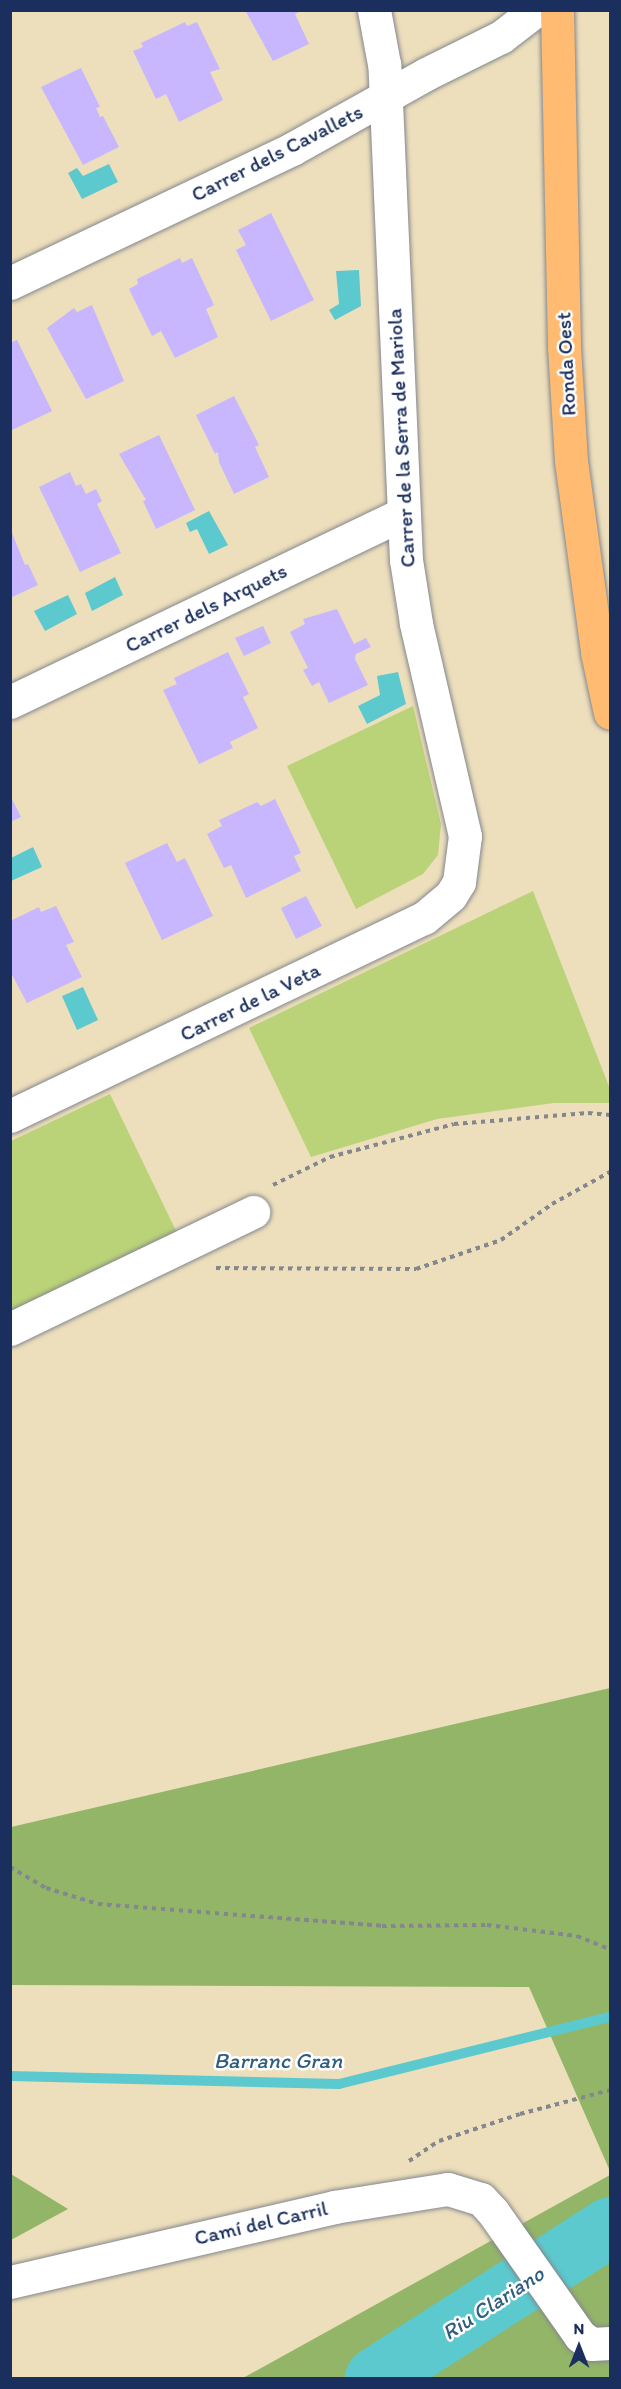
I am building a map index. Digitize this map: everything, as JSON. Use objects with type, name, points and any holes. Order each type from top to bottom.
[{"type":"main road","name":"Ronda Oest","points":[[557,10],[564,346],[571,461],[597,652],[610,714]]},
{"type":"street","name":"Carrer de la Serra de Mariola","points":[[374,10],[382,45],[402,514],[416,623],[460,807],[464,861]]},
{"type":"street","name":"Carrer dels Cavallets","points":[[10,283],[292,149],[501,37],[536,10]]},
{"type":"street","name":"Carrer dels Arquets","points":[[10,702],[402,514]]},
{"type":"street","name":"Carrer de la Veta","points":[[10,1116],[424,918],[451,895],[459,882],[464,861]]},
{"type":"street","points":[[10,1329],[253,1212]]},
{"type":"street","name":"Camí del Carril","points":[[10,2282],[401,2194],[448,2189],[467,2192],[481,2199],[501,2224],[568,2322],[592,2343],[610,2343]]},
{"type":"path","points":[[253,1212],[246,1198],[330,1157],[454,1124],[588,1113],[610,1115]]},
{"type":"path","points":[[212,1268],[236,1271],[416,1269],[501,1240],[552,1204],[610,1172]]},
{"type":"path","points":[[10,1866],[71,1898],[141,1910],[382,1926],[487,1925],[577,1936],[610,1948]]},
{"type":"path","points":[[401,2194],[402,2174],[411,2156],[439,2141],[520,2114],[610,2090]]},
{"type":"green space","points":[[413,706],[441,824],[438,855],[423,874],[356,909],[287,766]]},
{"type":"green space","points":[[533,891],[610,1089],[610,1103],[554,1103],[437,1119],[311,1157],[249,1028]]},
{"type":"green space","points":[[110,1094],[179,1237],[11,1317],[11,1141]]},
{"type":"green space","points":[[610,1688],[610,2171],[529,1987],[11,1985],[11,1827]]},
{"type":"green space","points":[[11,2174],[68,2209],[11,2240]]},
{"type":"green space","points":[[610,2175],[610,2378],[243,2378]]},
{"type":"water","points":[[109,164],[118,182],[82,199],[68,173],[77,168],[83,176]]},
{"type":"water","points":[[359,270],[361,306],[335,320],[329,310],[339,304],[336,271]]},
{"type":"water","points":[[209,511],[228,545],[209,554],[197,529],[190,532],[186,523]]},
{"type":"water","points":[[115,577],[123,595],[92,611],[85,593]]},
{"type":"water","points":[[68,595],[77,614],[45,631],[34,611]]},
{"type":"water","points":[[398,672],[406,704],[367,724],[358,706],[380,695],[377,676]]},
{"type":"water","points":[[33,847],[42,867],[11,881],[11,858]]},
{"type":"water","points":[[83,987],[98,1020],[77,1030],[62,996]]},
{"type":"building","points":[[245,10],[302,10],[295,14],[309,44],[273,61]]},
{"type":"building","points":[[185,22],[187,26],[197,22],[220,69],[210,72],[223,100],[179,122],[166,94],[156,99],[133,51],[143,47],[141,43]]},
{"type":"building","points":[[81,68],[100,107],[96,108],[100,117],[103,116],[119,147],[83,165],[41,87]]},
{"type":"building","points":[[271,213],[314,300],[271,321],[236,250],[246,245],[238,230]]},
{"type":"building","points":[[180,258],[182,263],[192,258],[214,305],[206,309],[218,337],[175,358],[161,331],[152,336],[129,289],[138,284],[137,279]]},
{"type":"building","points":[[92,305],[124,381],[86,399],[47,328],[74,308],[77,312]]},
{"type":"building","points":[[17,340],[52,411],[10,431],[10,343]]},
{"type":"building","points":[[234,396],[259,445],[255,447],[269,477],[234,494],[219,462],[218,452],[215,454],[196,415]]},
{"type":"building","points":[[159,435],[195,510],[156,529],[143,501],[146,500],[119,454]]},
{"type":"building","points":[[70,472],[76,486],[81,484],[86,494],[96,489],[102,501],[97,504],[121,553],[80,572],[39,487]]},
{"type":"building","points":[[10,528],[25,565],[28,564],[38,585],[10,598]]},
{"type":"building","points":[[337,609],[354,644],[366,638],[371,647],[356,654],[355,659],[368,685],[329,703],[319,682],[312,686],[303,670],[308,668],[290,632],[305,624],[303,619]]},
{"type":"building","points":[[263,626],[271,643],[244,656],[235,638]]},
{"type":"building","points":[[228,652],[249,694],[243,697],[258,728],[230,742],[233,748],[199,764],[163,690],[177,684],[174,678]]},
{"type":"building","points":[[10,795],[21,817],[10,822]]},
{"type":"building","points":[[275,799],[301,853],[294,856],[301,871],[246,898],[231,865],[224,868],[207,834],[222,826],[219,820],[257,802],[261,806]]},
{"type":"building","points":[[167,843],[177,862],[185,858],[213,916],[162,940],[125,863]]},
{"type":"building","points":[[306,896],[322,926],[296,939],[281,908]]},
{"type":"building","points":[[56,906],[74,942],[66,945],[82,977],[27,1003],[10,971],[10,921],[39,907],[41,912]]},
{"type":"waterway","name":"Barranc Gran","points":[[10,2076],[339,2084],[610,2017]]},
{"type":"waterway","name":"Riu Clariano","points":[[375,2378],[610,2227]]}]
